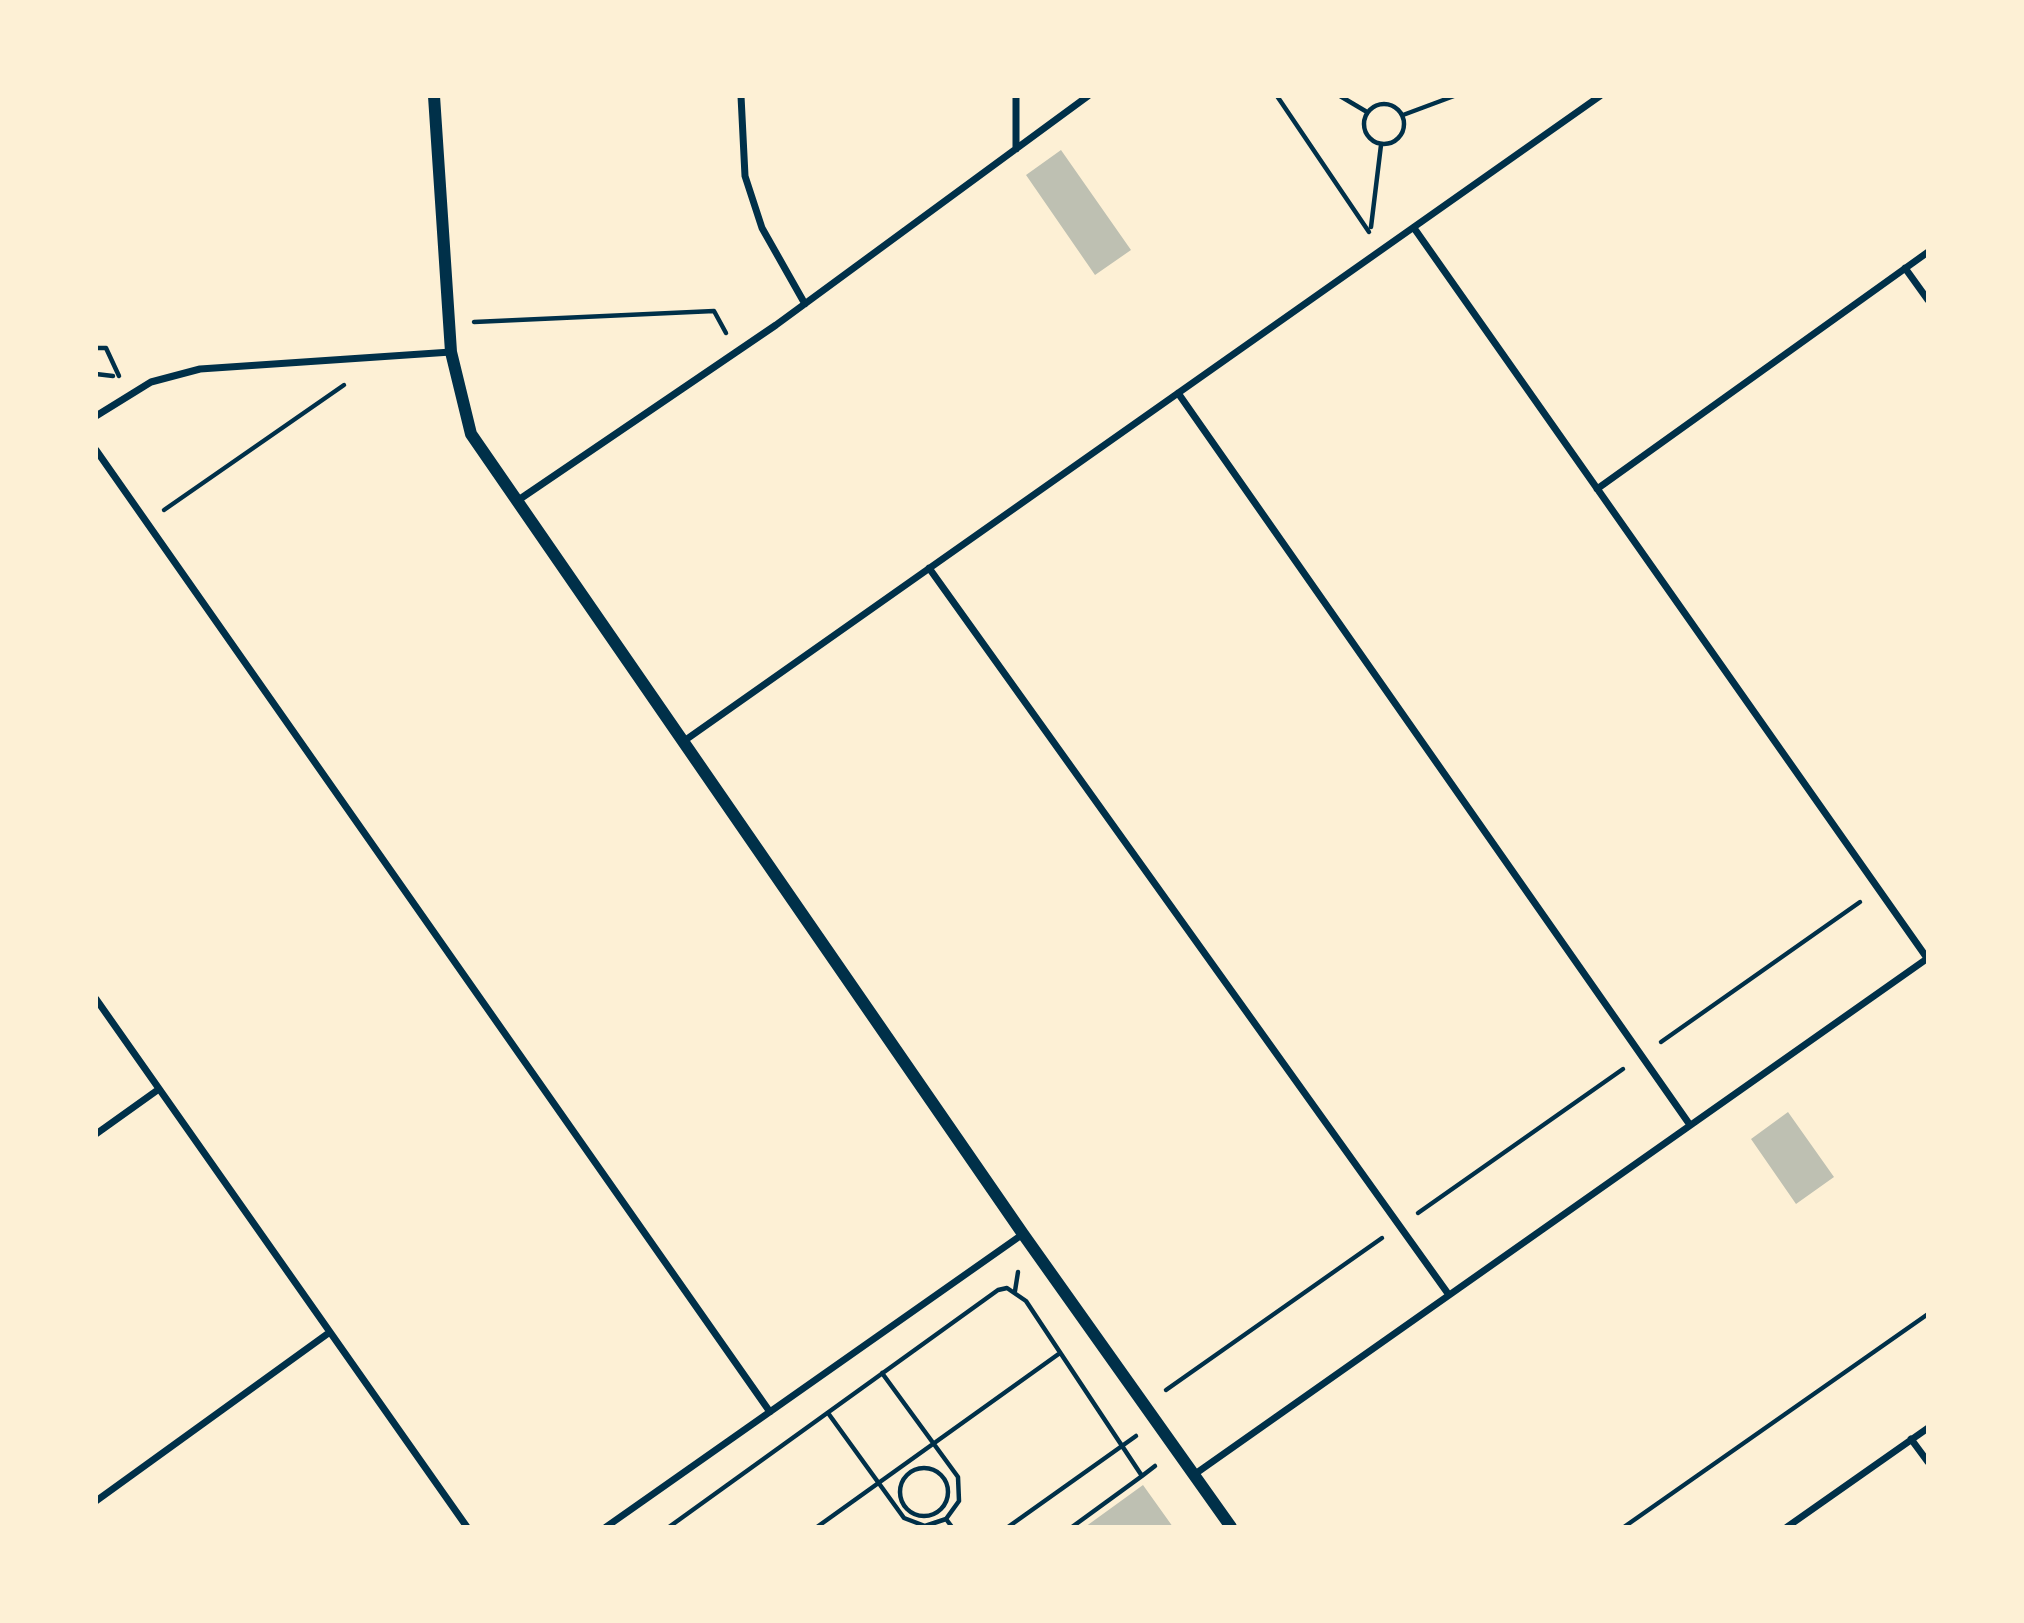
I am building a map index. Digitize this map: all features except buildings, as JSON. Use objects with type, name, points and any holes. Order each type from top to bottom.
[{"type":"street","points":[[435,96],[451,352],[471,434],[1023,1234],[1231,1527]]},
{"type":"street","points":[[741,96],[746,176],[762,228],[805,304]]},
{"type":"street","points":[[1016,96],[1016,149]]},
{"type":"street","points":[[517,501],[805,304],[1088,96]]},
{"type":"street","points":[[684,741],[1600,96]]},
{"type":"street","points":[[1195,1474],[1928,958],[1414,228]]},
{"type":"street","points":[[1597,489],[1928,252]]},
{"type":"street","points":[[1905,268],[1928,300]]},
{"type":"street","points":[[96,416],[151,382],[200,369],[451,352]]},
{"type":"street","points":[[1178,393],[1690,1125]]},
{"type":"street","points":[[96,450],[770,1412]]},
{"type":"street","points":[[929,568],[1449,1295]]},
{"type":"street","points":[[96,999],[467,1527]]},
{"type":"street","points":[[96,1134],[159,1089]]},
{"type":"street","points":[[607,1527],[1023,1234]]},
{"type":"street","points":[[96,1501],[330,1332]]},
{"type":"street","points":[[1787,1527],[1928,1428]]},
{"type":"street","points":[[1912,1439],[1928,1462]]},
{"type":"path","points":[[1277,96],[1381,251]]},
{"type":"path","points":[[1340,96],[1367,112]]},
{"type":"path","points":[[1403,115],[1454,96]]},
{"type":"path","points":[[1386,103],[1396,107],[1403,115],[1404,126],[1400,136],[1381,145],[1365,132],[1363,121],[1367,112],[1376,105],[1386,103]]},
{"type":"path","points":[[1370,233],[1381,145]]},
{"type":"path","points":[[449,323],[714,312],[736,352]]},
{"type":"path","points":[[96,348],[106,348],[129,396]]},
{"type":"path","points":[[147,522],[385,357]]},
{"type":"path","points":[[96,374],[120,377]]},
{"type":"path","points":[[1145,1405],[1879,889]]},
{"type":"path","points":[[669,1527],[998,1290],[1007,1289],[1026,1301],[1142,1476],[1072,1527]]},
{"type":"path","points":[[1624,1527],[1928,1314]]},
{"type":"path","points":[[817,1527],[1060,1353]]},
{"type":"path","points":[[828,1413],[904,1518],[925,1527],[946,1519],[959,1501],[958,1477],[882,1373]]},
{"type":"path","points":[[1008,1527],[1157,1422]]},
{"type":"path","points":[[917,1469],[932,1469],[948,1486],[946,1502],[935,1513],[920,1515],[906,1507],[902,1500],[901,1485],[917,1469]]},
{"type":"path","points":[[946,1519],[952,1527]]}]
